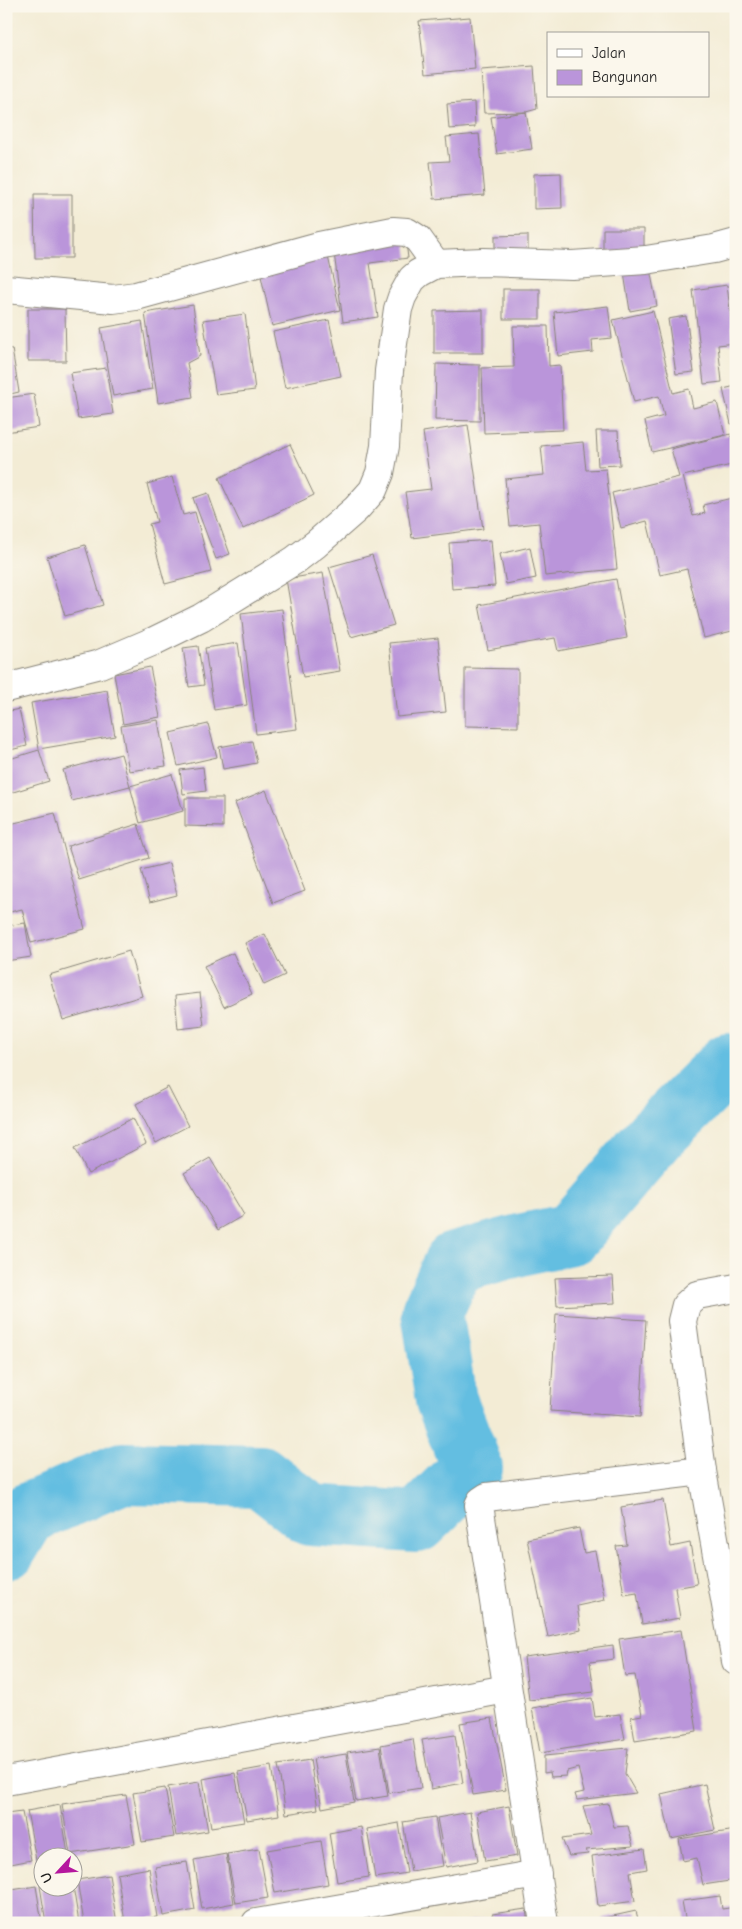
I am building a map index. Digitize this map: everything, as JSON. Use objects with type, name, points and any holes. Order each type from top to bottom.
[{"type":"street","points":[[6,289],[112,300],[136,296],[319,246],[393,231],[407,232],[418,239],[436,264]]},
{"type":"street","points":[[6,688],[100,664],[201,618],[295,560],[356,509],[373,490],[380,473],[385,446],[389,371],[402,297],[412,279],[436,264],[483,262],[572,265],[646,260],[714,249],[736,242]]},
{"type":"street","points":[[736,1288],[697,1295],[686,1305],[682,1321],[702,1471],[736,1661]]},
{"type":"street","points":[[544,1923],[506,1689],[479,1505],[487,1497],[702,1471]]},
{"type":"street","points":[[6,1780],[506,1689]]},
{"type":"street","points":[[256,1923],[536,1874]]},
{"type":"building","points":[[470,17],[475,69],[425,74],[419,21]]},
{"type":"building","points":[[534,66],[537,109],[526,112],[484,113],[481,70]]},
{"type":"building","points":[[474,102],[475,127],[449,129],[447,104]]},
{"type":"building","points":[[526,112],[532,149],[497,154],[491,117]]},
{"type":"building","points":[[479,134],[485,195],[434,199],[430,162],[449,161],[446,137]]},
{"type":"building","points":[[561,173],[562,208],[534,209],[534,174]]},
{"type":"building","points":[[34,194],[72,194],[72,258],[35,258]]},
{"type":"building","points":[[603,229],[644,229],[644,251],[603,252]]},
{"type":"building","points":[[405,235],[408,258],[370,263],[378,317],[343,322],[333,245]]},
{"type":"building","points":[[528,235],[528,255],[495,255],[495,236]]},
{"type":"building","points":[[327,252],[340,310],[272,326],[259,267]]},
{"type":"building","points":[[650,269],[657,306],[630,311],[624,273]]},
{"type":"building","points":[[727,285],[734,343],[718,345],[722,382],[704,384],[693,290]]},
{"type":"building","points":[[503,289],[540,289],[540,319],[503,319]]},
{"type":"building","points":[[193,305],[200,356],[187,363],[193,397],[158,403],[145,313]]},
{"type":"building","points":[[608,306],[612,338],[592,340],[593,352],[558,356],[554,312]]},
{"type":"building","points":[[28,309],[65,309],[66,361],[28,361]]},
{"type":"building","points":[[483,310],[483,353],[434,353],[434,311]]},
{"type":"building","points":[[653,311],[673,393],[689,389],[693,408],[717,402],[725,435],[652,452],[645,421],[664,416],[659,396],[634,402],[613,320]]},
{"type":"building","points":[[245,314],[255,390],[216,395],[203,320]]},
{"type":"building","points":[[686,316],[694,372],[676,374],[668,319]]},
{"type":"building","points":[[329,320],[341,376],[285,388],[273,332]]},
{"type":"building","points":[[142,321],[153,389],[113,396],[101,328]]},
{"type":"building","points":[[513,326],[548,326],[549,366],[560,365],[563,430],[484,433],[482,368],[514,367]]},
{"type":"building","points":[[6,348],[12,349],[19,392],[6,395]]},
{"type":"building","points":[[436,364],[480,365],[480,421],[435,420]]},
{"type":"building","points":[[106,368],[113,414],[78,419],[70,373]]},
{"type":"building","points":[[736,386],[736,423],[731,424],[723,389]]},
{"type":"building","points":[[34,394],[39,427],[6,432],[6,398]]},
{"type":"building","points":[[468,425],[483,529],[412,538],[405,492],[431,489],[423,432]]},
{"type":"building","points":[[596,431],[618,431],[620,465],[598,466]]},
{"type":"building","points":[[731,434],[736,453],[736,464],[683,476],[693,516],[705,513],[703,505],[736,497],[736,630],[704,638],[687,569],[660,575],[647,521],[621,528],[612,493],[679,477],[671,449]]},
{"type":"building","points":[[583,442],[586,470],[606,469],[617,569],[545,576],[539,523],[510,526],[505,479],[544,475],[541,446]]},
{"type":"building","points":[[290,444],[314,495],[243,529],[219,478]]},
{"type":"building","points":[[172,477],[183,515],[195,512],[211,572],[165,584],[149,524],[157,522],[147,484]]},
{"type":"building","points":[[208,493],[230,554],[216,559],[193,498]]},
{"type":"building","points":[[491,540],[495,586],[452,589],[449,543]]},
{"type":"building","points":[[85,545],[103,605],[65,616],[47,557]]},
{"type":"building","points":[[530,547],[536,578],[506,584],[500,554]]},
{"type":"building","points":[[372,555],[394,625],[351,637],[329,567]]},
{"type":"building","points":[[323,573],[340,671],[303,677],[286,579]]},
{"type":"building","points":[[616,579],[627,638],[558,651],[555,638],[488,650],[479,605]]},
{"type":"building","points":[[282,609],[297,729],[256,734],[241,614]]},
{"type":"building","points":[[438,638],[446,712],[397,717],[389,643]]},
{"type":"building","points":[[238,643],[247,705],[214,710],[205,648]]},
{"type":"building","points":[[198,646],[204,685],[189,687],[183,648]]},
{"type":"building","points":[[150,667],[160,717],[123,724],[114,674]]},
{"type":"building","points":[[465,668],[518,669],[518,727],[465,726]]},
{"type":"building","points":[[107,690],[115,736],[39,749],[31,703]]},
{"type":"building","points":[[19,709],[27,746],[6,751],[6,712]]},
{"type":"building","points":[[158,720],[166,766],[129,771],[121,726]]},
{"type":"building","points":[[208,724],[217,757],[178,766],[170,733]]},
{"type":"building","points":[[252,741],[257,763],[223,769],[219,747]]},
{"type":"building","points":[[39,750],[49,781],[10,793],[6,781],[6,760]]},
{"type":"building","points":[[121,754],[130,786],[72,801],[63,770]]},
{"type":"building","points":[[203,767],[206,791],[183,794],[180,770]]},
{"type":"building","points":[[172,774],[183,811],[140,823],[130,786]]},
{"type":"building","points":[[266,790],[305,891],[273,903],[235,803]]},
{"type":"building","points":[[185,798],[223,798],[223,827],[185,826]]},
{"type":"building","points":[[55,813],[85,929],[31,943],[22,909],[6,913],[6,825]]},
{"type":"building","points":[[138,824],[149,858],[79,880],[68,846]]},
{"type":"building","points":[[169,863],[177,895],[150,902],[141,870]]},
{"type":"building","points":[[25,923],[31,957],[6,961],[6,926]]},
{"type":"building","points":[[265,934],[285,975],[264,985],[245,943]]},
{"type":"building","points":[[129,951],[142,996],[63,1020],[49,975]]},
{"type":"building","points":[[233,953],[252,994],[224,1007],[204,966]]},
{"type":"building","points":[[200,993],[204,1026],[178,1029],[175,996]]},
{"type":"building","points":[[168,1087],[188,1126],[156,1143],[136,1104]]},
{"type":"building","points":[[133,1118],[146,1144],[88,1174],[75,1148]]},
{"type":"building","points":[[210,1158],[244,1215],[218,1230],[184,1173]]},
{"type":"building","points":[[613,1276],[615,1303],[557,1306],[555,1278]]},
{"type":"building","points":[[556,1314],[646,1320],[640,1417],[550,1411]]},
{"type":"building","points":[[663,1500],[671,1547],[690,1543],[697,1584],[675,1588],[680,1618],[642,1624],[637,1593],[624,1595],[616,1546],[627,1545],[621,1507]]},
{"type":"building","points":[[579,1528],[584,1553],[595,1551],[605,1600],[577,1606],[581,1630],[548,1637],[527,1539]]},
{"type":"building","points":[[681,1630],[697,1731],[635,1741],[631,1717],[642,1715],[635,1675],[625,1676],[619,1639]]},
{"type":"building","points":[[613,1645],[614,1659],[590,1662],[594,1692],[529,1700],[524,1657]]},
{"type":"building","points":[[592,1698],[595,1717],[620,1714],[625,1739],[540,1753],[532,1708]]},
{"type":"building","points":[[492,1718],[506,1790],[473,1795],[460,1723]]},
{"type":"building","points":[[455,1735],[463,1783],[431,1789],[422,1740]]},
{"type":"building","points":[[413,1739],[421,1788],[389,1793],[381,1745]]},
{"type":"building","points":[[380,1747],[388,1796],[356,1801],[347,1752]]},
{"type":"building","points":[[628,1748],[625,1774],[636,1793],[577,1800],[575,1794],[584,1792],[578,1768],[567,1771],[566,1776],[551,1777],[550,1772],[544,1773],[544,1756]]},
{"type":"building","points":[[346,1754],[354,1802],[322,1808],[313,1759]]},
{"type":"building","points":[[310,1760],[318,1809],[286,1814],[278,1765]]},
{"type":"building","points":[[271,1766],[279,1815],[247,1820],[238,1772]]},
{"type":"building","points":[[235,1773],[244,1822],[211,1827],[203,1779]]},
{"type":"building","points":[[199,1782],[208,1831],[176,1836],[168,1787]]},
{"type":"building","points":[[705,1784],[715,1830],[671,1839],[661,1794]]},
{"type":"building","points":[[165,1788],[174,1837],[142,1842],[133,1793]]},
{"type":"building","points":[[126,1795],[135,1844],[82,1852],[82,1846],[69,1846],[62,1804]]},
{"type":"building","points":[[608,1803],[614,1827],[628,1826],[633,1846],[586,1850],[588,1854],[569,1856],[562,1839],[591,1835],[583,1806]]},
{"type":"building","points":[[60,1805],[67,1846],[33,1846],[27,1811]]},
{"type":"building","points":[[509,1806],[517,1856],[485,1861],[477,1812]]},
{"type":"building","points":[[22,1812],[31,1860],[6,1865],[6,1814]]},
{"type":"building","points":[[470,1812],[478,1861],[446,1867],[437,1818]]},
{"type":"building","points":[[435,1817],[443,1866],[411,1871],[403,1822]]},
{"type":"building","points":[[399,1823],[407,1873],[375,1878],[367,1829]]},
{"type":"building","points":[[361,1827],[369,1877],[337,1882],[329,1833]]},
{"type":"building","points":[[736,1830],[736,1880],[703,1885],[697,1858],[683,1861],[679,1839]]},
{"type":"building","points":[[321,1841],[328,1884],[275,1893],[267,1850]]},
{"type":"building","points":[[259,1849],[268,1898],[236,1903],[227,1854]]},
{"type":"building","points":[[644,1849],[647,1869],[630,1872],[635,1901],[598,1906],[592,1856]]},
{"type":"building","points":[[226,1854],[234,1903],[202,1909],[194,1860]]},
{"type":"building","points":[[187,1862],[195,1910],[163,1916],[155,1867]]},
{"type":"building","points":[[149,1868],[157,1917],[125,1922],[117,1874]]},
{"type":"building","points":[[109,1875],[117,1923],[84,1923],[80,1896],[82,1896],[82,1879]]},
{"type":"building","points":[[32,1887],[32,1896],[38,1896],[42,1923],[9,1923],[6,1891]]},
{"type":"building","points":[[42,1896],[75,1896],[79,1923],[46,1923]]},
{"type":"building","points":[[720,1896],[722,1909],[736,1907],[736,1923],[686,1923],[682,1901]]},
{"type":"building","points":[[526,1909],[528,1923],[493,1923],[492,1914]]},
{"type":"building","points":[[636,1911],[639,1923],[602,1923],[601,1920],[604,1918]]},
{"type":"building","points":[[487,1918],[488,1923],[464,1923],[464,1922]]},
{"type":"waterway","points":[[6,1549],[27,1514],[122,1473],[260,1476],[310,1515],[417,1522],[472,1468],[446,1400],[432,1312],[454,1263],[524,1244],[571,1234],[656,1135],[728,1064],[736,1071]]}]
